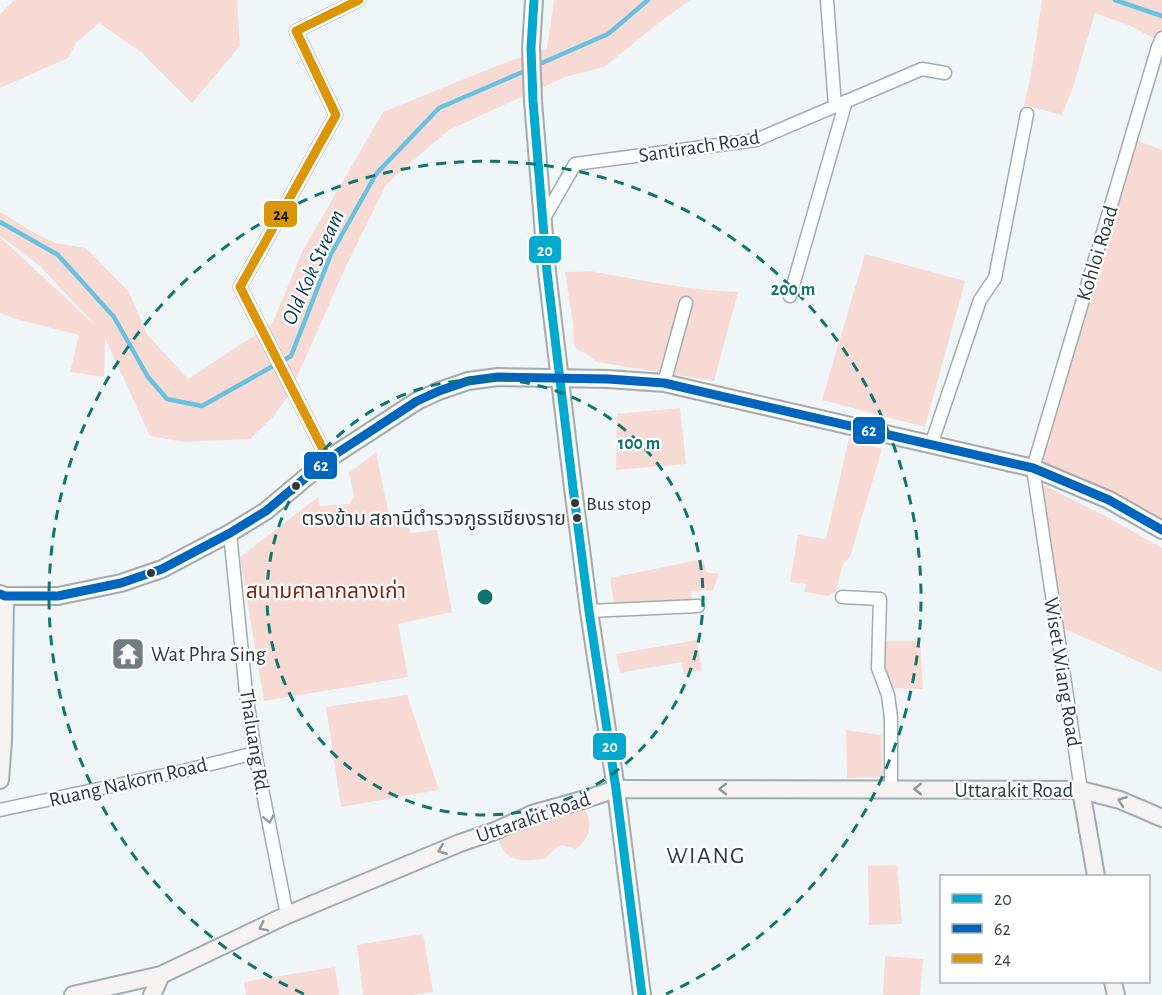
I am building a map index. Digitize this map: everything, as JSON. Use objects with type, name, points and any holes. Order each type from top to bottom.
[{"type":"main road","points":[[534,0],[531,48],[533,101],[548,283],[589,611],[616,789],[642,995]]},
{"type":"main road","points":[[0,780],[3,741],[3,595],[58,596],[122,583],[162,569],[266,511],[328,459],[417,400],[468,381],[498,377],[608,379],[664,383],[1033,468],[1109,500],[1162,530]]},
{"type":"main road","name":"Uttarakit Road","points":[[73,995],[116,991],[161,975],[347,889],[495,831],[532,814],[616,789],[1081,790],[1120,800],[1162,818]]},
{"type":"main road","name":"Wiset Wiang Road","points":[[1081,790],[1096,875]]},
{"type":"main road","points":[[152,995],[161,975]]},
{"type":"street","points":[[328,459],[240,287],[336,115],[296,31],[359,0]]},
{"type":"street","points":[[790,296],[841,104],[827,0]]},
{"type":"street","name":"Kohloi Road","points":[[1033,468],[1160,42]]},
{"type":"street","name":"Santirach Road","points":[[543,220],[575,165],[756,140],[922,69],[945,73]]},
{"type":"street","points":[[931,445],[980,300],[995,278],[1027,114]]},
{"type":"street","points":[[664,383],[686,303]]},
{"type":"street","name":"Wiset Wiang Road","points":[[1033,468],[1081,790]]},
{"type":"street","name":"Thaluang Rd.","points":[[230,533],[246,693],[255,753],[287,915]]},
{"type":"street","points":[[842,597],[880,598],[878,668],[888,695],[891,718],[891,789]]},
{"type":"street","points":[[589,611],[698,606]]},
{"type":"street","name":"Ruang Nakorn Road","points":[[0,810],[179,772],[255,753]]},
{"type":"green space","points":[[14,0],[237,0],[240,46],[192,103],[142,53],[99,23],[76,43],[68,58],[0,88],[0,14]]},
{"type":"green space","points":[[554,0],[690,0],[604,67],[565,77],[449,130],[386,185],[347,264],[289,395],[272,418],[250,439],[184,442],[150,436],[105,338],[104,377],[70,372],[79,335],[0,313],[0,237],[95,325],[40,266],[0,236],[0,212],[55,243],[86,248],[129,292],[147,334],[188,379],[272,324],[303,250],[383,112],[547,48]]},
{"type":"green space","points":[[1042,0],[1162,0],[1162,43],[1131,26],[1095,13],[1073,87],[1062,115],[1024,105]]},
{"type":"green space","points":[[1130,141],[1138,141],[1162,150],[1162,531],[1033,468]]},
{"type":"green space","points":[[865,254],[965,281],[925,427],[822,400]]},
{"type":"green space","points":[[590,271],[682,287],[738,292],[714,381],[597,362],[577,349],[574,344],[565,272]]},
{"type":"green space","points":[[680,408],[686,464],[616,470],[617,414]]},
{"type":"green space","points":[[849,438],[882,449],[850,557],[843,564],[836,591],[828,596],[805,592],[806,584],[790,582],[798,535],[826,539]]},
{"type":"green space","name":"สนามศาลากลางเก่า","points":[[376,452],[389,516],[404,513],[411,533],[437,530],[452,612],[398,624],[408,677],[264,701],[240,557],[318,497],[320,506],[349,504],[354,497],[349,473]]},
{"type":"green space","points":[[1034,480],[1162,548],[1162,672],[1056,625]]},
{"type":"green space","points":[[703,559],[706,572],[719,574],[713,590],[691,591],[695,611],[616,618],[610,578]]},
{"type":"green space","points":[[697,640],[702,670],[684,674],[681,662],[620,673],[616,654]]},
{"type":"green space","points":[[882,641],[920,641],[923,689],[890,688],[883,663]]},
{"type":"green space","points":[[407,695],[439,790],[341,807],[326,707]]},
{"type":"green space","points":[[846,730],[881,735],[883,777],[847,778]]},
{"type":"green space","points":[[584,806],[589,819],[589,830],[585,840],[576,849],[562,845],[545,859],[518,860],[508,855],[502,848],[498,837]]},
{"type":"green space","points":[[897,865],[902,924],[869,925],[868,866]]},
{"type":"green space","points":[[423,934],[433,992],[413,995],[363,995],[357,945]]},
{"type":"green space","points":[[885,956],[923,959],[920,995],[883,995]]},
{"type":"green space","points":[[335,967],[339,995],[246,995],[244,982]]},
{"type":"waterway","name":"Old Kok Stream","points":[[535,66],[608,34],[648,0]]},
{"type":"waterway","name":"Old Kok Stream","points":[[1115,0],[1162,16]]},
{"type":"waterway","name":"Old Kok Stream","points":[[0,222],[58,255],[114,317],[148,377],[167,399],[202,406],[291,356],[331,254],[376,174],[439,108],[527,70]]},
{"type":"transit line","name":"24","points":[[328,459],[240,287],[336,115],[296,31],[359,0]]},
{"type":"transit line","name":"20","points":[[534,0],[531,48],[533,101],[547,272],[589,611],[616,789],[642,995]]},
{"type":"transit line","name":"62","points":[[0,594],[5,596],[58,596],[121,583],[162,569],[266,511],[328,459],[417,401],[468,381],[498,377],[608,379],[664,383],[1033,468],[1109,500],[1162,530]]},
{"type":"place","name":"Bus stop","points":[[575,503]]},
{"type":"place","name":"ตรงข้าม สถานีตำรวจภูธรเชียงราย","points":[[577,518]]},
{"type":"place","name":"Wat Phra Sing","points":[[128,654]]},
{"type":"district","name":"WIANG","points":[[706,855]]}]
